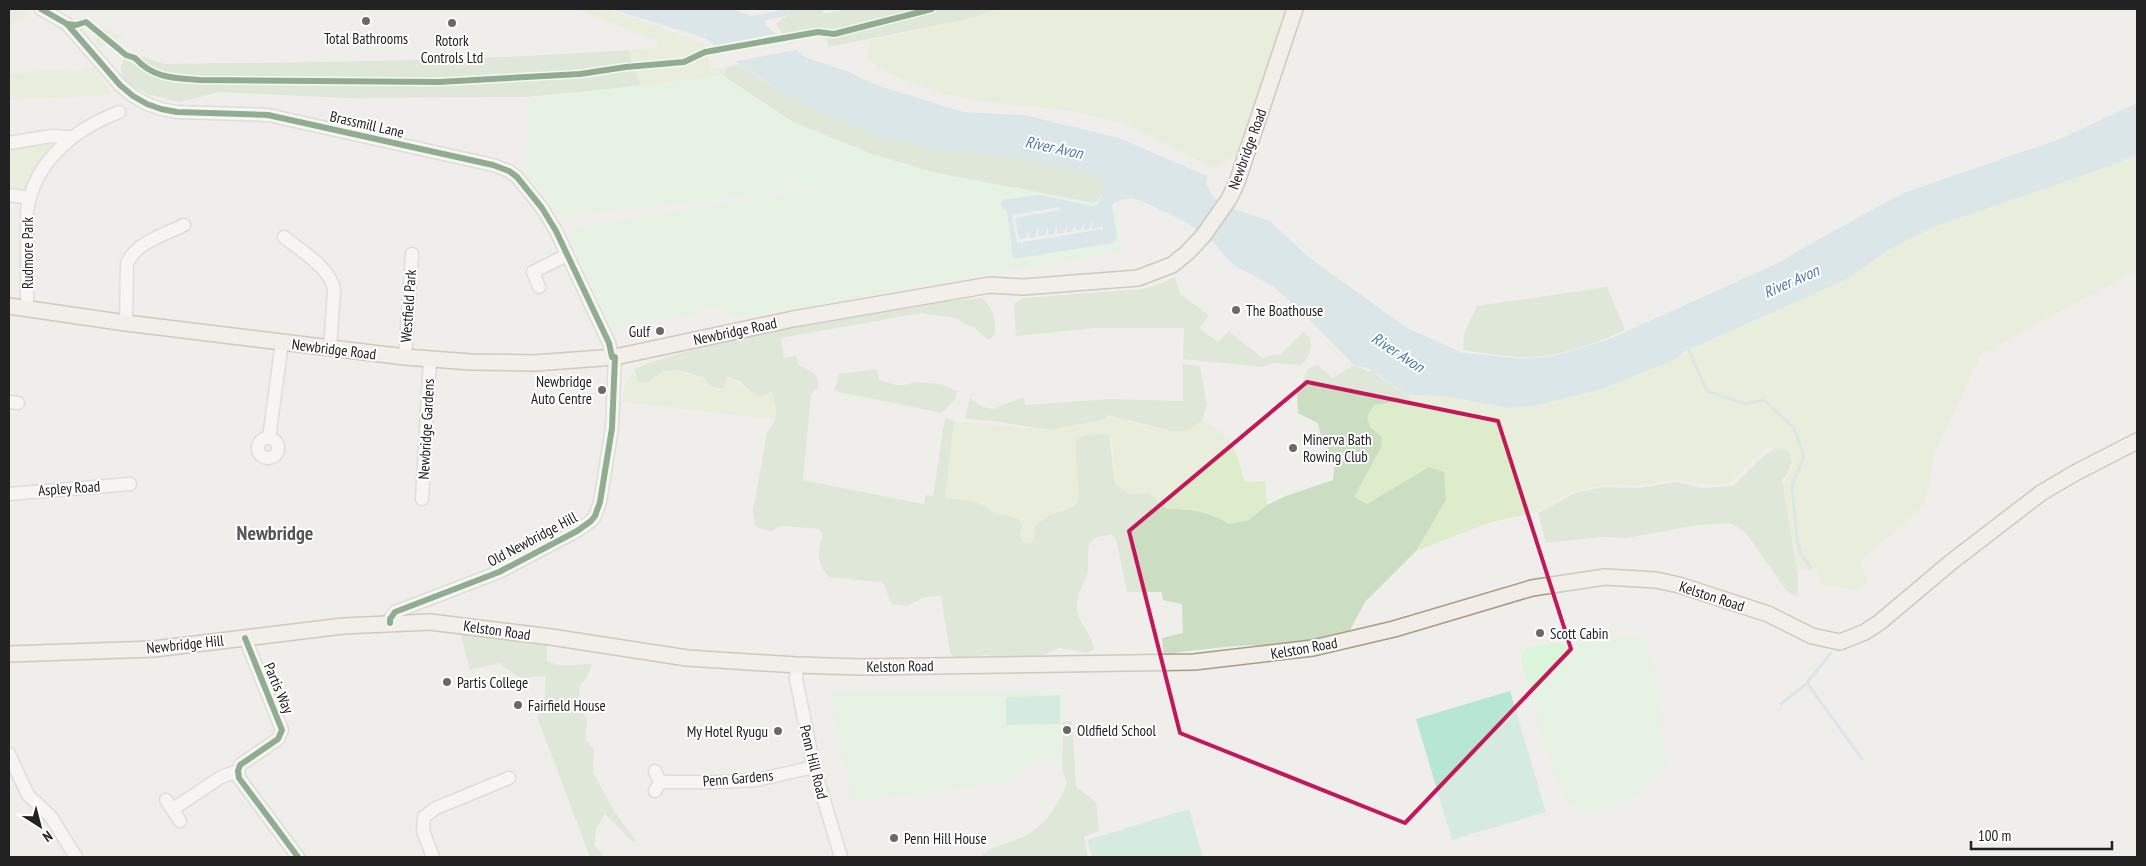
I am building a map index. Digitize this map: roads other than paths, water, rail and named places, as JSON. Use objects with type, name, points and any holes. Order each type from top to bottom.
[{"type":"main road","name":"Newbridge Road","points":[[9,306],[126,323],[405,357],[471,362],[535,363],[614,357],[784,321],[990,285],[1023,287],[1138,278],[1172,265],[1187,253],[1203,236],[1229,199],[1256,129],[1295,9]]},
{"type":"main road","name":"Kelston Road","points":[[390,623],[454,624],[679,657],[797,665],[861,667],[1165,663],[1231,659],[1302,650],[1344,642],[1423,621],[1532,588],[1605,577],[1656,580],[1680,585],[1768,614],[1812,636],[1840,642],[1865,632],[1880,622],[1950,563],[2041,493],[2137,441]]},
{"type":"main road","name":"Newbridge Hill","points":[[9,654],[154,649],[343,626],[390,623]]},
{"type":"street","name":"Brassmill Lane","points":[[42,9],[67,24],[133,96],[154,106],[177,112],[268,115],[493,165],[510,172],[524,184],[542,208],[567,255],[614,357]]},
{"type":"street","name":"Rudmore Park","points":[[27,308],[27,211],[29,198],[38,175],[70,137],[97,120],[119,112]]},
{"type":"street","points":[[9,143],[51,136],[70,137]]},
{"type":"street","name":"Rudmore Park","points":[[9,195],[29,198]]},
{"type":"street","points":[[126,323],[127,264],[130,257],[139,248],[184,225]]},
{"type":"street","points":[[284,237],[326,272],[332,280],[334,290],[330,348]]},
{"type":"street","name":"Westfield Park","points":[[405,357],[412,254]]},
{"type":"street","points":[[539,287],[528,273],[567,255]]},
{"type":"street","points":[[269,438],[282,342]]},
{"type":"street","name":"Old Newbridge Hill","points":[[390,623],[390,618],[395,612],[500,572],[577,531],[591,521],[600,502],[612,428],[614,357]]},
{"type":"street","name":"Newbridge Gardens","points":[[422,499],[430,359]]},
{"type":"street","name":"Aspley Road","points":[[9,494],[130,484]]},
{"type":"street","name":"Partis Way","points":[[180,821],[170,805],[221,777],[238,771],[240,765],[278,739],[282,730],[245,638]]},
{"type":"street","name":"Penn Hill Road","points":[[797,665],[796,679],[814,767],[841,857]]},
{"type":"street","points":[[9,754],[28,796],[58,825],[76,857]]},
{"type":"street","name":"Penn Gardens","points":[[657,781],[721,782],[757,780],[814,767]]},
{"type":"street","points":[[238,771],[244,786],[298,857]]},
{"type":"street","points":[[433,857],[424,831],[424,817],[436,808],[506,783]]},
{"type":"water","name":"River Avon","points":[[612,9],[731,9],[752,16],[788,9],[792,11],[785,16],[765,20],[765,25],[807,58],[849,72],[879,86],[963,112],[1024,115],[1119,138],[1207,176],[1206,183],[1213,197],[1231,208],[1270,221],[1307,256],[1407,328],[1463,353],[1524,359],[1554,356],[1610,339],[1780,262],[1903,193],[2060,139],[2137,103],[2137,154],[2110,166],[1933,227],[1887,251],[1847,279],[1684,352],[1675,359],[1602,389],[1538,405],[1509,408],[1445,396],[1407,395],[1377,374],[1370,373],[1370,369],[1354,365],[1273,286],[1233,265],[1211,240],[1186,222],[1142,201],[1131,198],[1114,202],[1112,205],[1117,238],[1113,243],[1013,259],[1007,212],[1001,205],[1001,200],[1039,195],[1093,206],[1098,204],[1104,189],[1096,175],[1059,164],[938,150],[879,137],[791,98],[739,64],[705,38]]},
{"type":"waterway","points":[[789,12],[798,9]]},
{"type":"waterway","points":[[1689,350],[1707,391],[1745,404],[1764,400],[1794,428],[1804,456],[1792,485],[1797,540],[1801,554],[1811,568]]},
{"type":"waterway","points":[[1831,653],[1807,683],[1862,759]]},
{"type":"waterway","points":[[1781,704],[1807,683]]},
{"type":"place","name":"Total Bathrooms","points":[[366,21]]},
{"type":"place","name":"Rotork Controls Ltd","points":[[452,23]]},
{"type":"place","name":"The Boathouse","points":[[1236,310]]},
{"type":"place","name":"Gulf","points":[[660,331]]},
{"type":"place","name":"Newbridge Auto Centre","points":[[602,390]]},
{"type":"place","name":"Minerva Bath Rowing Club","points":[[1293,448]]},
{"type":"place","name":"Scott Cabin","points":[[1540,633]]},
{"type":"place","name":"Partis College","points":[[447,682]]},
{"type":"place","name":"Fairfield House","points":[[518,705]]},
{"type":"place","name":"Oldfield School","points":[[1067,730]]},
{"type":"place","name":"My Hotel Ryugu","points":[[778,731]]},
{"type":"place","name":"Penn Hill House","points":[[894,838]]},
{"type":"district","name":"Newbridge","points":[[275,533]]}]
